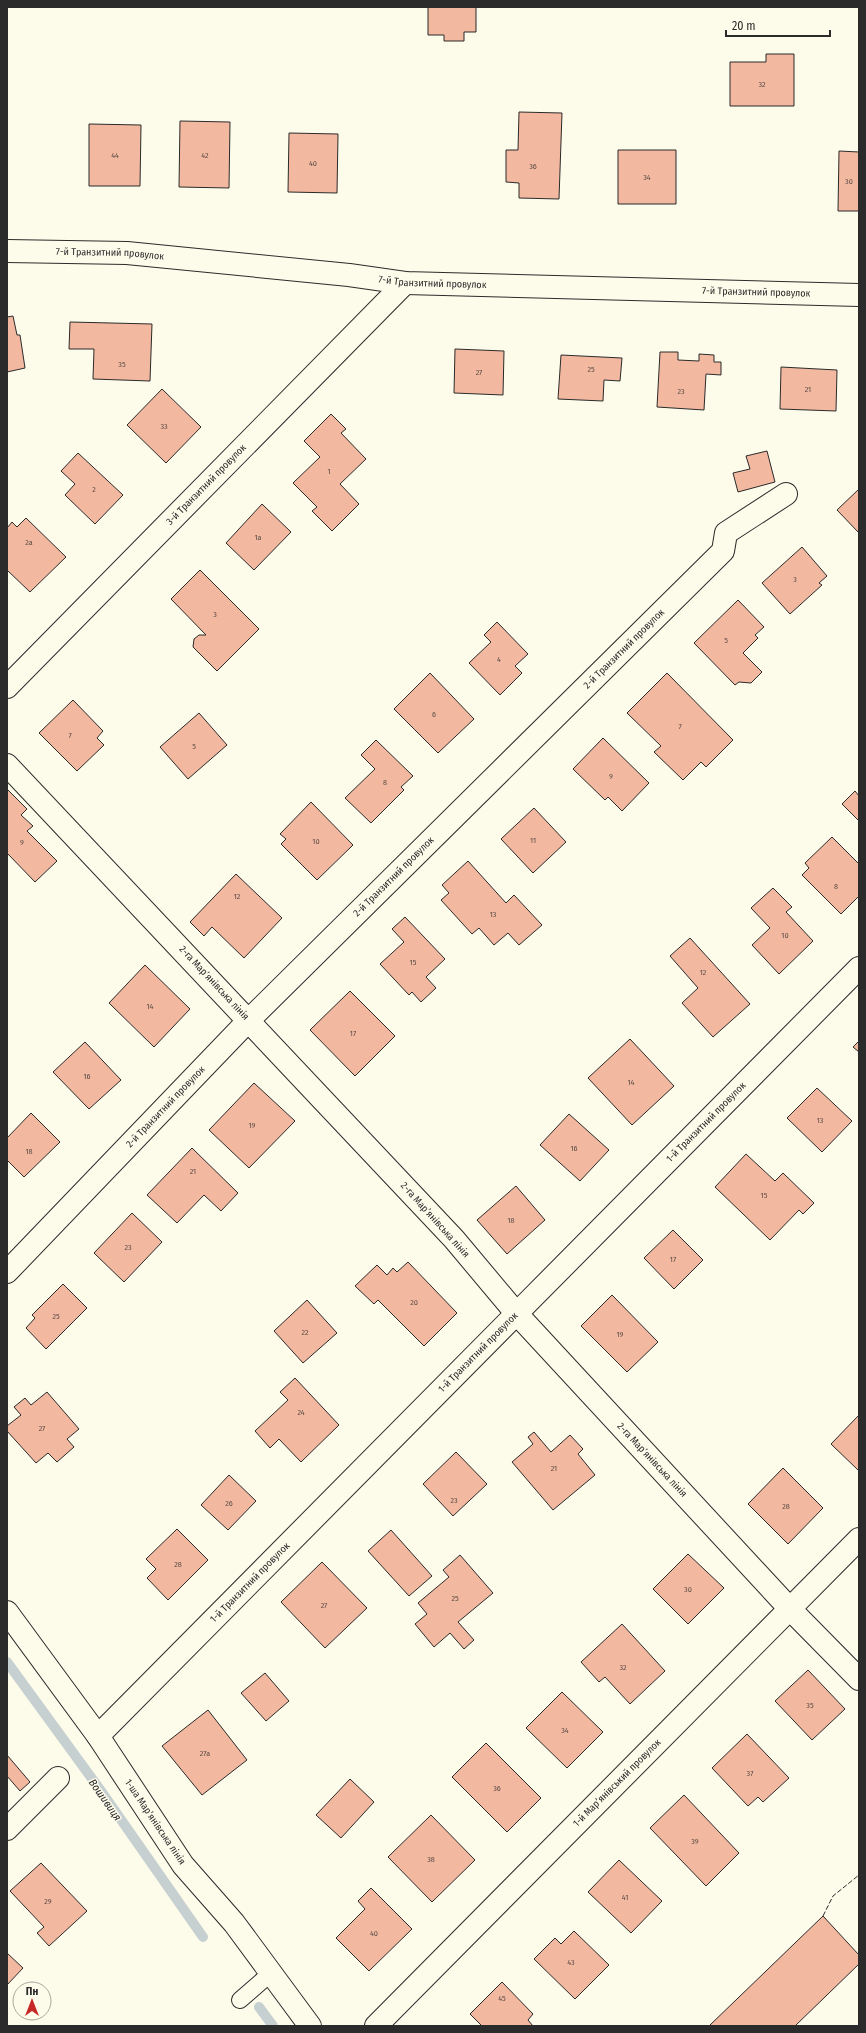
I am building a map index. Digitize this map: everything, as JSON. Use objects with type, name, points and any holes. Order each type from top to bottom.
[{"type":"street","name":"7-й Транзитний провулок","points":[[7,251],[127,253],[349,275],[405,283],[859,295]]},
{"type":"street","name":"3-й Транзитний провулок","points":[[7,687],[405,283]]},
{"type":"street","name":"2-й Транзитний провулок","points":[[7,1272],[249,1020],[723,551],[726,533],[786,494]]},
{"type":"street","name":"2-га Марʼянівська лінія","points":[[7,764],[454,1239],[516,1313],[790,1609],[859,1679]]},
{"type":"street","name":"1-й Транзитний провулок","points":[[98,1736],[859,968]]},
{"type":"street","name":"1-й Марʼянівський провулок","points":[[376,2026],[859,1539]]},
{"type":"street","name":"1-ша Марʼянівська лінія","points":[[7,1612],[98,1736],[183,1866],[234,1923],[310,2026]]},
{"type":"street","points":[[7,1828],[58,1778]]},
{"type":"lane","points":[[240,2000],[271,1973]]},
{"type":"building","points":[[428,7],[476,7],[476,32],[464,32],[464,41],[444,41],[444,35],[428,35]]},
{"type":"building","points":[[766,54],[794,54],[794,106],[730,106],[730,62],[766,62]]},
{"type":"building","points":[[519,112],[562,113],[559,199],[519,198],[519,183],[506,182],[506,150],[518,150]]},
{"type":"building","points":[[180,121],[230,122],[229,188],[179,187]]},
{"type":"building","points":[[89,124],[141,125],[140,186],[89,186]]},
{"type":"building","points":[[289,133],[338,134],[337,193],[288,192]]},
{"type":"building","points":[[618,150],[676,150],[676,204],[618,204]]},
{"type":"building","points":[[839,151],[859,152],[859,211],[838,211]]},
{"type":"building","points":[[13,316],[17,335],[20,335],[25,368],[7,372],[7,317]]},
{"type":"building","points":[[70,322],[152,324],[150,381],[93,379],[94,349],[69,349]]},
{"type":"building","points":[[455,349],[504,351],[503,395],[454,393]]},
{"type":"building","points":[[660,352],[678,352],[678,360],[699,361],[699,354],[714,355],[714,362],[721,362],[721,375],[706,374],[704,410],[657,407]]},
{"type":"building","points":[[561,355],[622,358],[620,381],[604,380],[603,401],[558,399]]},
{"type":"building","points":[[781,367],[837,370],[836,411],[780,409]]},
{"type":"building","points":[[162,389],[201,427],[166,463],[127,425]]},
{"type":"building","points":[[331,414],[346,429],[341,433],[366,459],[340,484],[359,504],[332,531],[312,511],[317,507],[293,483],[320,457],[304,441]]},
{"type":"building","points":[[767,451],[775,482],[738,492],[733,473],[750,469],[746,456]]},
{"type":"building","points":[[78,453],[123,495],[95,524],[65,495],[75,484],[61,471]]},
{"type":"building","points":[[859,489],[859,533],[837,510]]},
{"type":"building","points":[[262,504],[291,532],[254,570],[226,543]]},
{"type":"building","points":[[26,518],[66,557],[30,592],[7,570],[7,528],[12,522],[17,527]]},
{"type":"building","points":[[802,547],[827,576],[819,583],[822,585],[790,614],[762,583]]},
{"type":"building","points":[[200,570],[259,629],[217,671],[193,647],[194,639],[199,635],[206,635],[171,599]]},
{"type":"building","points":[[738,600],[764,627],[755,635],[758,638],[743,653],[762,672],[751,683],[739,682],[735,685],[694,643]]},
{"type":"building","points":[[497,622],[528,654],[515,666],[522,673],[500,695],[469,663],[491,642],[484,635]]},
{"type":"building","points":[[430,673],[474,719],[438,753],[394,709]]},
{"type":"building","points":[[667,673],[733,740],[706,767],[701,762],[683,780],[654,752],[661,746],[627,713]]},
{"type":"building","points":[[73,700],[103,731],[97,738],[104,745],[77,771],[39,733]]},
{"type":"building","points":[[199,713],[227,745],[188,779],[160,747]]},
{"type":"building","points":[[603,738],[649,783],[622,811],[608,797],[605,800],[573,769]]},
{"type":"building","points":[[376,740],[413,776],[401,787],[404,790],[371,823],[345,798],[375,769],[361,755]]},
{"type":"building","points":[[7,789],[27,809],[21,815],[33,826],[27,831],[57,861],[35,882],[7,853]]},
{"type":"building","points":[[855,791],[859,796],[859,821],[842,804]]},
{"type":"building","points":[[311,802],[353,845],[317,880],[281,844],[286,839],[280,834]]},
{"type":"building","points":[[534,808],[566,842],[533,873],[501,839]]},
{"type":"building","points":[[832,837],[859,864],[859,896],[841,914],[802,875],[809,868],[805,863]]},
{"type":"building","points":[[468,861],[506,903],[514,895],[542,925],[519,945],[508,933],[494,945],[479,928],[472,934],[441,900],[449,893],[442,885]]},
{"type":"building","points":[[236,874],[282,918],[244,958],[212,927],[204,936],[190,922]]},
{"type":"building","points":[[773,888],[792,907],[786,912],[813,941],[779,974],[752,945],[770,928],[751,908]]},
{"type":"building","points":[[405,917],[445,959],[426,977],[436,988],[421,1002],[412,992],[409,995],[380,964],[404,942],[392,929]]},
{"type":"building","points":[[690,938],[750,1004],[713,1037],[682,1003],[698,988],[670,956]]},
{"type":"building","points":[[145,965],[190,1009],[154,1047],[109,1003]]},
{"type":"building","points":[[350,991],[395,1036],[355,1076],[310,1030]]},
{"type":"building","points":[[630,1039],[674,1086],[632,1125],[588,1078]]},
{"type":"building","points":[[859,1041],[859,1052],[853,1047]]},
{"type":"building","points":[[85,1042],[121,1080],[89,1109],[53,1072]]},
{"type":"building","points":[[254,1083],[295,1121],[249,1168],[209,1130]]},
{"type":"building","points":[[817,1088],[852,1121],[822,1152],[787,1118]]},
{"type":"building","points":[[31,1113],[60,1142],[24,1177],[7,1160],[7,1138]]},
{"type":"building","points":[[569,1114],[609,1150],[580,1181],[540,1145]]},
{"type":"building","points":[[192,1148],[238,1193],[221,1211],[204,1195],[177,1223],[147,1195]]},
{"type":"building","points":[[746,1154],[775,1181],[783,1173],[814,1203],[803,1214],[799,1210],[770,1240],[715,1187]]},
{"type":"building","points":[[516,1186],[545,1220],[507,1254],[477,1220]]},
{"type":"building","points":[[132,1213],[162,1242],[124,1282],[94,1253]]},
{"type":"building","points":[[673,1230],[703,1260],[674,1289],[644,1258]]},
{"type":"building","points":[[408,1262],[457,1313],[424,1346],[378,1300],[374,1304],[355,1286],[377,1265],[387,1275],[393,1268],[397,1272]]},
{"type":"building","points":[[63,1284],[87,1308],[46,1349],[26,1328],[35,1318],[32,1315]]},
{"type":"building","points":[[612,1295],[658,1342],[627,1372],[581,1326]]},
{"type":"building","points":[[307,1300],[337,1333],[303,1363],[274,1331]]},
{"type":"building","points":[[295,1378],[339,1425],[301,1462],[279,1439],[270,1448],[255,1431],[288,1400],[280,1392]]},
{"type":"building","points":[[47,1392],[79,1429],[67,1439],[74,1447],[57,1462],[48,1453],[36,1463],[7,1431],[7,1426],[21,1415],[14,1407],[25,1398],[31,1405]]},
{"type":"building","points":[[859,1415],[859,1471],[831,1444]]},
{"type":"building","points":[[534,1432],[551,1452],[570,1435],[583,1449],[578,1454],[595,1475],[553,1510],[512,1462],[533,1444],[528,1437]]},
{"type":"building","points":[[456,1452],[487,1484],[453,1516],[423,1484]]},
{"type":"building","points":[[783,1468],[823,1508],[788,1544],[748,1504]]},
{"type":"building","points":[[229,1475],[256,1501],[228,1530],[201,1505]]},
{"type":"building","points":[[177,1529],[208,1560],[168,1600],[147,1578],[156,1569],[146,1559]]},
{"type":"building","points":[[391,1530],[432,1576],[409,1596],[368,1551]]},
{"type":"building","points":[[688,1554],[724,1588],[688,1624],[653,1589]]},
{"type":"building","points":[[460,1555],[493,1593],[458,1622],[474,1640],[464,1649],[450,1633],[434,1647],[415,1624],[427,1614],[418,1603],[449,1577],[443,1570]]},
{"type":"building","points":[[322,1562],[367,1608],[325,1648],[281,1602]]},
{"type":"building","points":[[622,1624],[665,1671],[630,1704],[605,1677],[599,1682],[581,1662]]},
{"type":"building","points":[[808,1670],[845,1709],[812,1740],[775,1701]]},
{"type":"building","points":[[265,1673],[289,1701],[266,1721],[241,1693]]},
{"type":"building","points":[[562,1692],[603,1732],[567,1768],[526,1728]]},
{"type":"building","points":[[208,1710],[247,1760],[202,1795],[162,1746]]},
{"type":"building","points":[[747,1734],[789,1778],[763,1802],[758,1797],[748,1806],[712,1768]]},
{"type":"building","points":[[486,1743],[541,1798],[507,1832],[452,1777]]},
{"type":"building","points":[[7,1755],[30,1782],[20,1791],[7,1776]]},
{"type":"building","points":[[350,1779],[374,1802],[341,1838],[316,1815]]},
{"type":"building","points":[[684,1795],[739,1853],[706,1886],[650,1828]]},
{"type":"building","points":[[431,1815],[475,1860],[432,1902],[388,1857]]},
{"type":"building","points":[[619,1860],[662,1901],[631,1933],[588,1892]]},
{"type":"building","points":[[41,1863],[87,1911],[49,1946],[37,1933],[44,1927],[10,1891]]},
{"type":"building","points":[[371,1888],[412,1929],[369,1971],[336,1938],[365,1909],[358,1901]]},
{"type":"building","points":[[823,1916],[859,1955],[859,1964],[795,2026],[709,2026]]},
{"type":"building","points":[[574,1931],[609,1965],[575,1999],[534,1959],[555,1938],[561,1944]]},
{"type":"building","points":[[7,1953],[23,1968],[7,1985]]},
{"type":"building","points":[[502,1982],[533,2014],[528,2020],[533,2026],[482,2026],[470,2014]]},
{"type":"waterway","name":"Вошивиця","points":[[7,1662],[101,1791],[203,1937]]},
{"type":"waterway","name":"Вошивиця","points":[[259,2007],[273,2026]]},
{"type":"fence","points":[[823,1916],[833,1896],[859,1875]]}]
